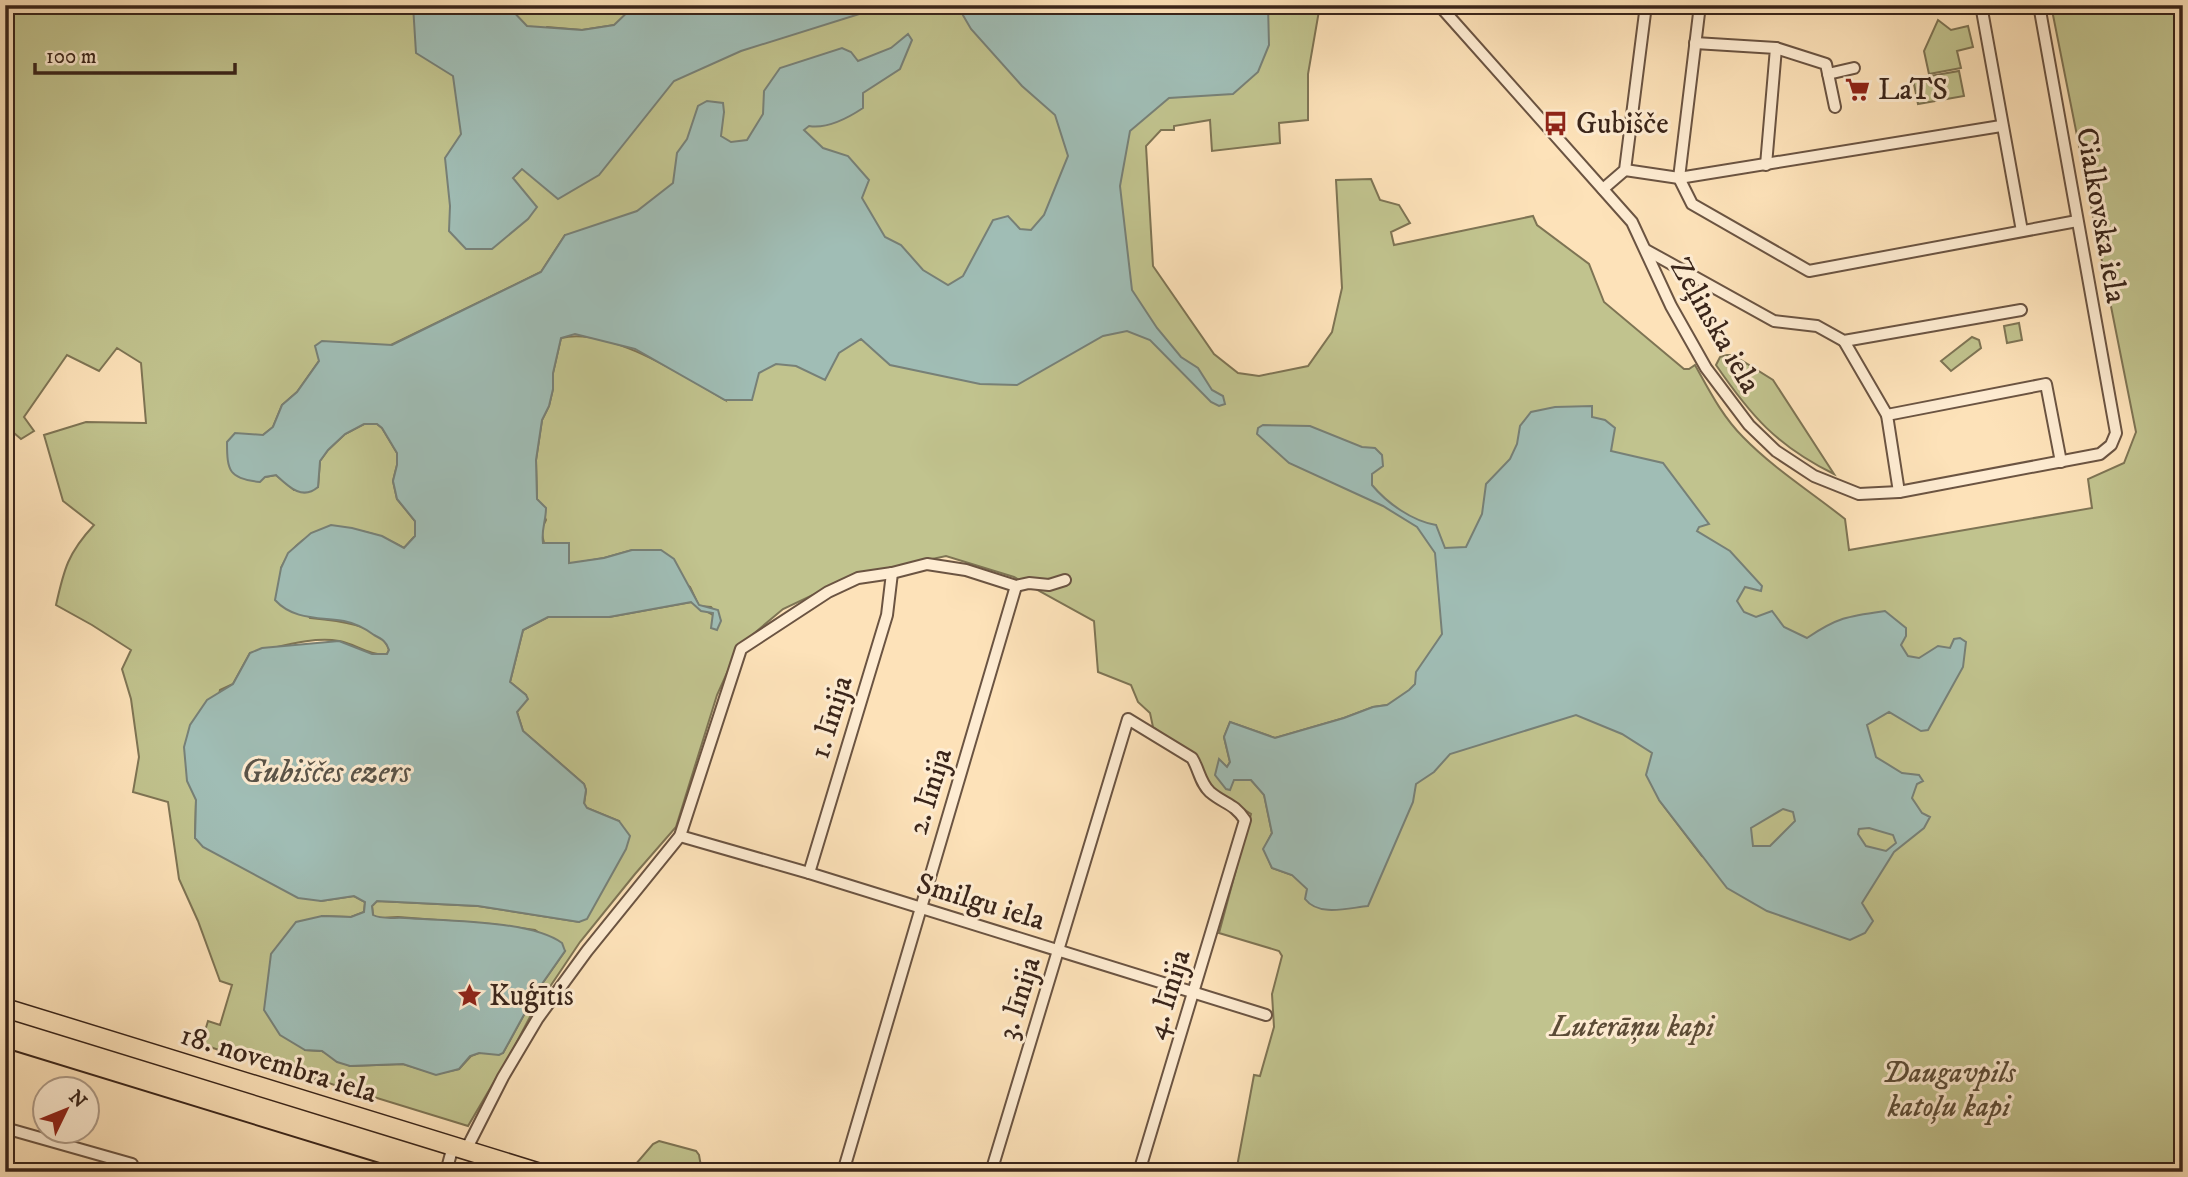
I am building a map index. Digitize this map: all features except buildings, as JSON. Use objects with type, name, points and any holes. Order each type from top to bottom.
[{"type":"main road","name":"18. novembra iela","points":[[5,1008],[537,1172]]},
{"type":"street","name":"Zeļinska iela","points":[[1439,5],[1632,222],[1671,306],[1706,368],[1749,425],[1776,451],[1814,476],[1859,494],[1899,492],[2100,454],[2111,445],[2116,433]]},
{"type":"street","points":[[1603,189],[1625,170],[1646,5]]},
{"type":"street","points":[[1700,5],[1679,178],[1692,204],[1809,271],[2077,221]]},
{"type":"street","points":[[1981,5],[2022,231]]},
{"type":"street","name":"Cialkovska iela","points":[[2039,5],[2116,433]]},
{"type":"street","points":[[1695,43],[1776,48],[1826,64],[1835,107]]},
{"type":"street","points":[[1766,165],[1776,48]]},
{"type":"street","points":[[1828,74],[1853,68]]},
{"type":"street","points":[[1625,170],[1679,178],[2001,126]]},
{"type":"street","points":[[1646,250],[1774,321],[1817,326],[1844,341],[1887,415],[1899,492]]},
{"type":"street","points":[[1844,341],[2021,310]]},
{"type":"street","points":[[1887,415],[2046,384],[2061,463]]},
{"type":"street","points":[[446,1172],[538,1018],[587,951],[680,836],[741,649],[828,592],[858,578],[927,564],[966,570],[1016,586],[1029,583],[1049,585],[1065,580]]},
{"type":"street","name":"1. līnija","points":[[809,873],[887,615],[892,573]]},
{"type":"street","name":"2. līnija","points":[[843,1172],[1016,586]]},
{"type":"street","name":"4. līnija","points":[[1128,719],[1192,758],[1201,781],[1210,793],[1237,808],[1245,820],[1139,1172]]},
{"type":"street","name":"3. līnija","points":[[991,1172],[1128,719]]},
{"type":"street","name":"Smilgu iela","points":[[680,836],[809,873],[1266,1015]]},
{"type":"street","points":[[5,1128],[132,1164],[130,1172]]},
{"type":"green space","points":[[5,5],[431,5],[473,63],[470,219],[614,25],[582,30],[547,27],[538,41],[494,5],[1320,5],[1308,74],[1308,120],[1279,123],[1280,143],[1212,151],[1210,120],[1174,126],[1174,130],[1161,130],[1146,146],[1153,266],[1214,354],[1238,373],[1259,376],[1308,366],[1332,332],[1342,288],[1336,180],[1371,179],[1380,200],[1399,205],[1410,223],[1391,232],[1394,245],[1533,216],[1537,225],[1589,264],[1604,302],[1684,369],[1695,365],[1735,429],[1779,469],[1845,519],[1849,550],[2092,508],[2088,479],[2124,463],[2136,432],[2051,5],[2183,5],[2183,1172],[1236,1172],[1254,1075],[1260,1076],[1274,1027],[1272,994],[1282,956],[1279,951],[1219,933],[1251,814],[1214,790],[1206,779],[1199,760],[1153,727],[1150,713],[1138,702],[1131,685],[1098,672],[1094,621],[1014,577],[946,556],[853,576],[783,609],[739,646],[717,695],[676,827],[580,942],[531,1015],[468,1126],[302,1075],[299,1066],[272,1065],[256,1052],[240,1057],[201,1044],[208,1021],[220,1025],[232,985],[220,981],[179,879],[168,802],[133,792],[139,757],[131,699],[122,669],[131,650],[56,605],[68,562],[78,544],[94,525],[63,501],[44,435],[86,422],[146,423],[141,363],[117,348],[99,371],[67,355],[24,417],[34,431],[21,439],[7,427],[5,430]],"holes":[[[565,235],[643,239],[725,400],[623,346],[580,336],[561,338],[553,373],[553,389],[542,420],[536,460],[537,499],[546,520],[541,530],[544,543],[569,564],[632,550],[690,587],[699,606],[711,607],[721,621],[692,602],[609,617],[548,617],[523,630],[510,682],[526,695],[517,712],[523,731],[584,784],[584,804],[587,808],[619,821],[579,922],[478,906],[377,901],[372,906],[373,915],[378,918],[491,924],[535,930],[565,951],[537,991],[503,1053],[479,1053],[471,1056],[459,1069],[436,1074],[403,1064],[350,1066],[322,1051],[305,1050],[322,916],[351,917],[364,912],[365,902],[354,896],[321,901],[195,838],[196,800],[220,690],[233,684],[250,653],[317,640],[339,641],[380,654],[387,654],[389,650],[377,634],[367,629],[343,622],[310,618],[281,568],[291,551],[304,539],[335,529],[370,533],[404,548],[415,536],[415,521],[397,499],[393,481],[397,453],[377,424],[364,424],[345,434],[328,450],[320,461],[318,487],[294,490],[276,475],[265,477],[263,435],[273,427],[282,405],[297,392],[319,361],[391,345],[541,272]],[[1387,705],[1292,875],[1272,868],[1264,849],[1272,833],[1264,794],[1251,780],[1234,780],[1219,760],[1227,767],[1230,762],[1224,737],[1230,722],[1275,738]],[[1659,800],[1718,860],[1702,856]]]},
{"type":"green space","points":[[1938,20],[1951,30],[1968,26],[1973,47],[1957,51],[1961,68],[1929,74],[1924,51]]},
{"type":"green space","points":[[1959,71],[1964,96],[1918,104],[1913,79]]},
{"type":"green space","points":[[2019,323],[2022,340],[2007,343],[2004,326]]},
{"type":"green space","points":[[1972,337],[1979,340],[1981,348],[1951,371],[1941,361]]},
{"type":"green space","points":[[1733,355],[1773,380],[1834,474],[1781,441],[1754,415],[1716,365],[1720,357]]},
{"type":"green space","points":[[659,1141],[696,1151],[702,1172],[629,1172],[653,1144]]},
{"type":"water","points":[[413,5],[507,5],[527,26],[582,30],[614,25],[635,5],[888,5],[741,51],[674,81],[599,175],[558,199],[522,169],[513,178],[537,207],[528,219],[492,249],[466,249],[449,231],[450,206],[445,158],[461,134],[453,76],[416,53]]},
{"type":"water","name":"Gubiščes ezers","points":[[957,5],[1268,5],[1269,45],[1258,72],[1233,94],[1169,98],[1130,131],[1120,186],[1132,290],[1157,328],[1181,357],[1198,368],[1212,390],[1223,396],[1225,404],[1219,406],[1211,402],[1150,340],[1127,331],[1103,336],[1017,385],[980,384],[890,365],[861,339],[839,353],[825,380],[796,366],[776,364],[759,373],[752,400],[725,400],[635,349],[575,334],[561,338],[553,373],[553,389],[542,420],[536,460],[537,499],[546,508],[543,543],[569,543],[569,563],[604,558],[632,550],[661,550],[674,559],[699,605],[718,610],[721,621],[717,630],[711,628],[713,613],[701,611],[691,602],[609,617],[548,617],[523,630],[510,682],[528,699],[517,712],[523,731],[584,784],[584,803],[587,808],[619,821],[630,836],[626,849],[587,919],[579,922],[478,906],[377,901],[372,906],[373,915],[380,917],[509,926],[548,935],[562,943],[565,951],[537,991],[503,1053],[479,1053],[470,1056],[459,1069],[436,1075],[403,1064],[350,1066],[337,1062],[322,1051],[305,1050],[280,1035],[264,1010],[271,954],[296,922],[322,916],[351,917],[364,912],[365,902],[354,896],[321,901],[298,898],[203,847],[195,838],[196,800],[187,781],[184,747],[190,725],[207,700],[233,684],[250,653],[262,648],[339,641],[372,654],[387,654],[389,650],[384,641],[360,626],[298,614],[282,606],[275,600],[281,568],[288,553],[311,533],[331,525],[382,536],[404,548],[415,536],[415,521],[397,499],[393,481],[397,453],[377,424],[364,424],[345,434],[328,450],[320,461],[318,487],[306,493],[296,490],[276,475],[265,477],[260,482],[236,476],[229,467],[227,442],[235,433],[263,435],[273,427],[282,405],[297,392],[319,361],[315,346],[322,341],[392,345],[541,272],[565,235],[637,211],[673,183],[677,153],[687,139],[698,106],[707,101],[723,103],[721,136],[731,142],[747,140],[763,114],[764,91],[780,68],[842,48],[851,52],[858,61],[891,48],[908,34],[912,40],[900,69],[863,93],[863,108],[837,122],[809,126],[804,130],[823,148],[848,156],[869,180],[862,198],[885,237],[901,245],[923,270],[948,285],[963,276],[993,220],[1008,216],[1020,229],[1031,230],[1044,215],[1068,156],[1055,115],[1022,86],[971,29]]},
{"type":"water","points":[[1592,406],[1592,417],[1605,420],[1615,428],[1611,451],[1663,463],[1709,524],[1699,527],[1697,531],[1730,551],[1762,586],[1761,591],[1745,587],[1737,601],[1744,612],[1756,617],[1772,611],[1784,627],[1807,638],[1844,618],[1885,611],[1906,628],[1906,636],[1901,645],[1908,656],[1919,658],[1938,646],[1950,648],[1954,639],[1960,638],[1966,642],[1963,667],[1928,730],[1921,731],[1889,712],[1867,725],[1876,757],[1902,773],[1919,775],[1923,781],[1917,784],[1912,798],[1922,813],[1930,817],[1924,828],[1894,852],[1862,903],[1873,921],[1865,933],[1850,940],[1767,911],[1727,888],[1659,800],[1646,775],[1652,753],[1622,734],[1576,715],[1450,754],[1434,772],[1416,784],[1413,802],[1368,906],[1326,910],[1311,905],[1305,899],[1307,889],[1292,875],[1272,868],[1263,849],[1272,833],[1264,795],[1251,780],[1234,780],[1230,790],[1226,789],[1215,775],[1219,759],[1227,767],[1230,762],[1224,737],[1230,722],[1275,738],[1387,705],[1415,684],[1416,672],[1442,634],[1435,553],[1417,527],[1383,506],[1289,463],[1257,434],[1258,428],[1263,425],[1310,426],[1362,447],[1375,448],[1382,455],[1383,466],[1372,474],[1372,485],[1378,492],[1409,515],[1436,525],[1445,548],[1466,547],[1482,514],[1486,484],[1510,459],[1517,444],[1520,426],[1531,412],[1555,407]],"holes":[[[1783,809],[1793,812],[1795,821],[1770,846],[1753,846],[1751,828]],[[1869,828],[1893,835],[1896,843],[1886,851],[1866,846],[1858,834],[1859,829]]]},
{"type":"tram line","points":[[5,1048],[409,1172]]},
{"type":"place","name":"LaTS","points":[[1858,89]]},
{"type":"place","name":"Gubišče","points":[[1556,123]]},
{"type":"place","name":"Kuģītis","points":[[469,995]]},
{"type":"park label","name":"Luterāņu kapi","points":[[1632,1026]]},
{"type":"park label","name":"Daugavpils katoļu kapi","points":[[1949,1089]]}]
